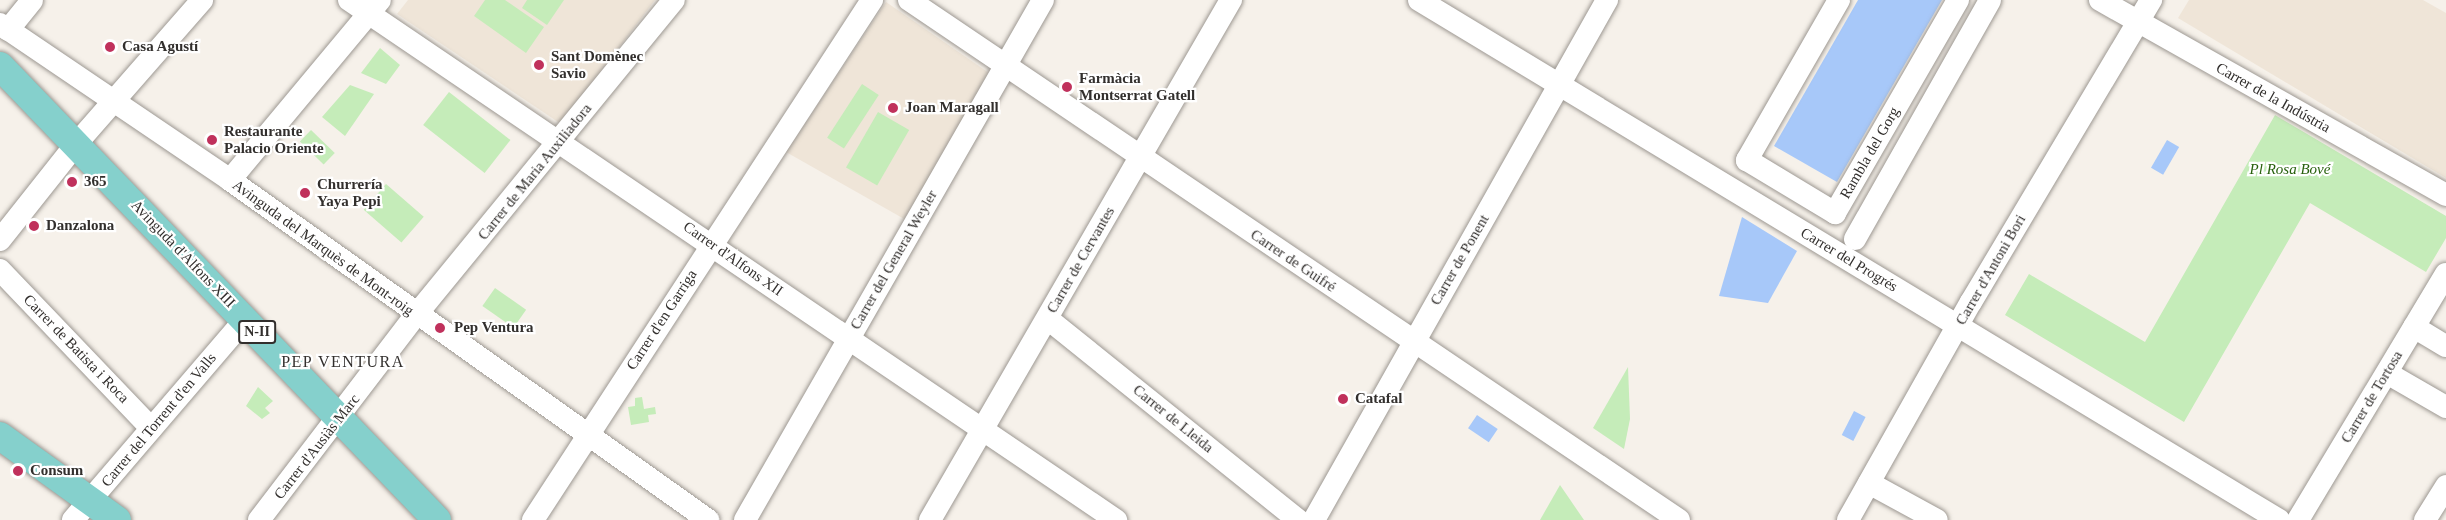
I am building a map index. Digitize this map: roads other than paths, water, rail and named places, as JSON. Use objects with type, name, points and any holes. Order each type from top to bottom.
[{"type":"main road","name":"N-II","points":[[0,66],[78,143]]},
{"type":"main road","name":"Avinguda d'Alfons XIII","points":[[78,143],[437,520]]},
{"type":"main road","points":[[0,436],[82,511],[117,520]]},
{"type":"street","points":[[4,27],[32,0]]},
{"type":"street","points":[[0,240],[78,143],[202,0]]},
{"type":"street","name":"Carrer d'Alfons XII","points":[[349,0],[374,6],[561,142],[1116,520]]},
{"type":"street","name":"Carrer de Maria Auxiliadora","points":[[416,315],[561,142],[674,0]]},
{"type":"street","name":"Carrer d'en Garriga","points":[[533,520],[872,0]]},
{"type":"street","name":"Carrer de Guifré","points":[[909,0],[1679,520]]},
{"type":"street","name":"Carrer del General Weyler","points":[[745,520],[1042,0]]},
{"type":"street","name":"Carrer de Cervantes","points":[[930,520],[1231,0]]},
{"type":"street","name":"Carrer del Progrés","points":[[1419,0],[1704,172],[1846,246],[1958,327],[2279,520]]},
{"type":"street","name":"Carrer de Ponent","points":[[1314,520],[1607,0]]},
{"type":"street","name":"Rambla del Gorg","points":[[1839,0],[1748,160],[1835,213],[1958,0]]},
{"type":"street","points":[[1846,246],[1990,0]]},
{"type":"street","name":"Carrer de la Indústria","points":[[2100,0],[2446,195]]},
{"type":"street","name":"Carrer d'Antoni Bori","points":[[1848,520],[1958,327],[2151,0]]},
{"type":"street","points":[[230,180],[374,6]]},
{"type":"street","name":"Avinguda del Marquès de Mont-roig","points":[[4,27],[230,180],[416,315],[708,520]]},
{"type":"street","name":"Carrer de Batista i Roca","points":[[0,270],[152,428]]},
{"type":"street","name":"Carrer de Tortosa","points":[[2298,520],[2446,274]]},
{"type":"street","name":"Carrer d'Ausiàs Marc","points":[[260,520],[341,417],[416,315]]},
{"type":"street","name":"Carrer del Torrent d'en Valls","points":[[82,511],[245,319]]},
{"type":"street","name":"Carrer de Lleida","points":[[1048,319],[1298,520]]},
{"type":"street","points":[[2414,327],[2446,346]]},
{"type":"street","points":[[2387,373],[2446,407]]},
{"type":"street","points":[[1869,483],[1937,520]]},
{"type":"street","points":[[2425,520],[2446,486]]},
{"type":"water","points":[[1858,0],[1942,0],[1837,182],[1774,146]]},
{"type":"water","points":[[2167,140],[2179,147],[2163,175],[2151,168]]},
{"type":"water","points":[[1742,217],[1797,251],[1768,303],[1719,296]]},
{"type":"water","points":[[1854,411],[1866,417],[1853,441],[1842,435]]},
{"type":"water","points":[[1477,415],[1498,429],[1489,442],[1468,428]]},
{"type":"place","name":"Casa Agustí","points":[[110,47]]},
{"type":"place","name":"Sant Domènec Savio","points":[[539,65]]},
{"type":"place","name":"Farmàcia Montserrat Gatell","points":[[1067,87]]},
{"type":"place","name":"Joan Maragall","points":[[893,108]]},
{"type":"place","name":"Restaurante Palacio Oriente","points":[[212,140]]},
{"type":"place","name":"365","points":[[72,182]]},
{"type":"place","name":"Churrería Yaya Pepi","points":[[305,193]]},
{"type":"place","name":"Danzalona","points":[[34,226]]},
{"type":"place","name":"Pep Ventura","points":[[440,328]]},
{"type":"place","name":"Catafal","points":[[1343,399]]},
{"type":"place","name":"Consum","points":[[18,471]]},
{"type":"district","name":"PEP VENTURA","points":[[343,362]]},
{"type":"park label","name":"Pl Rosa Bové","points":[[2290,170]]}]
